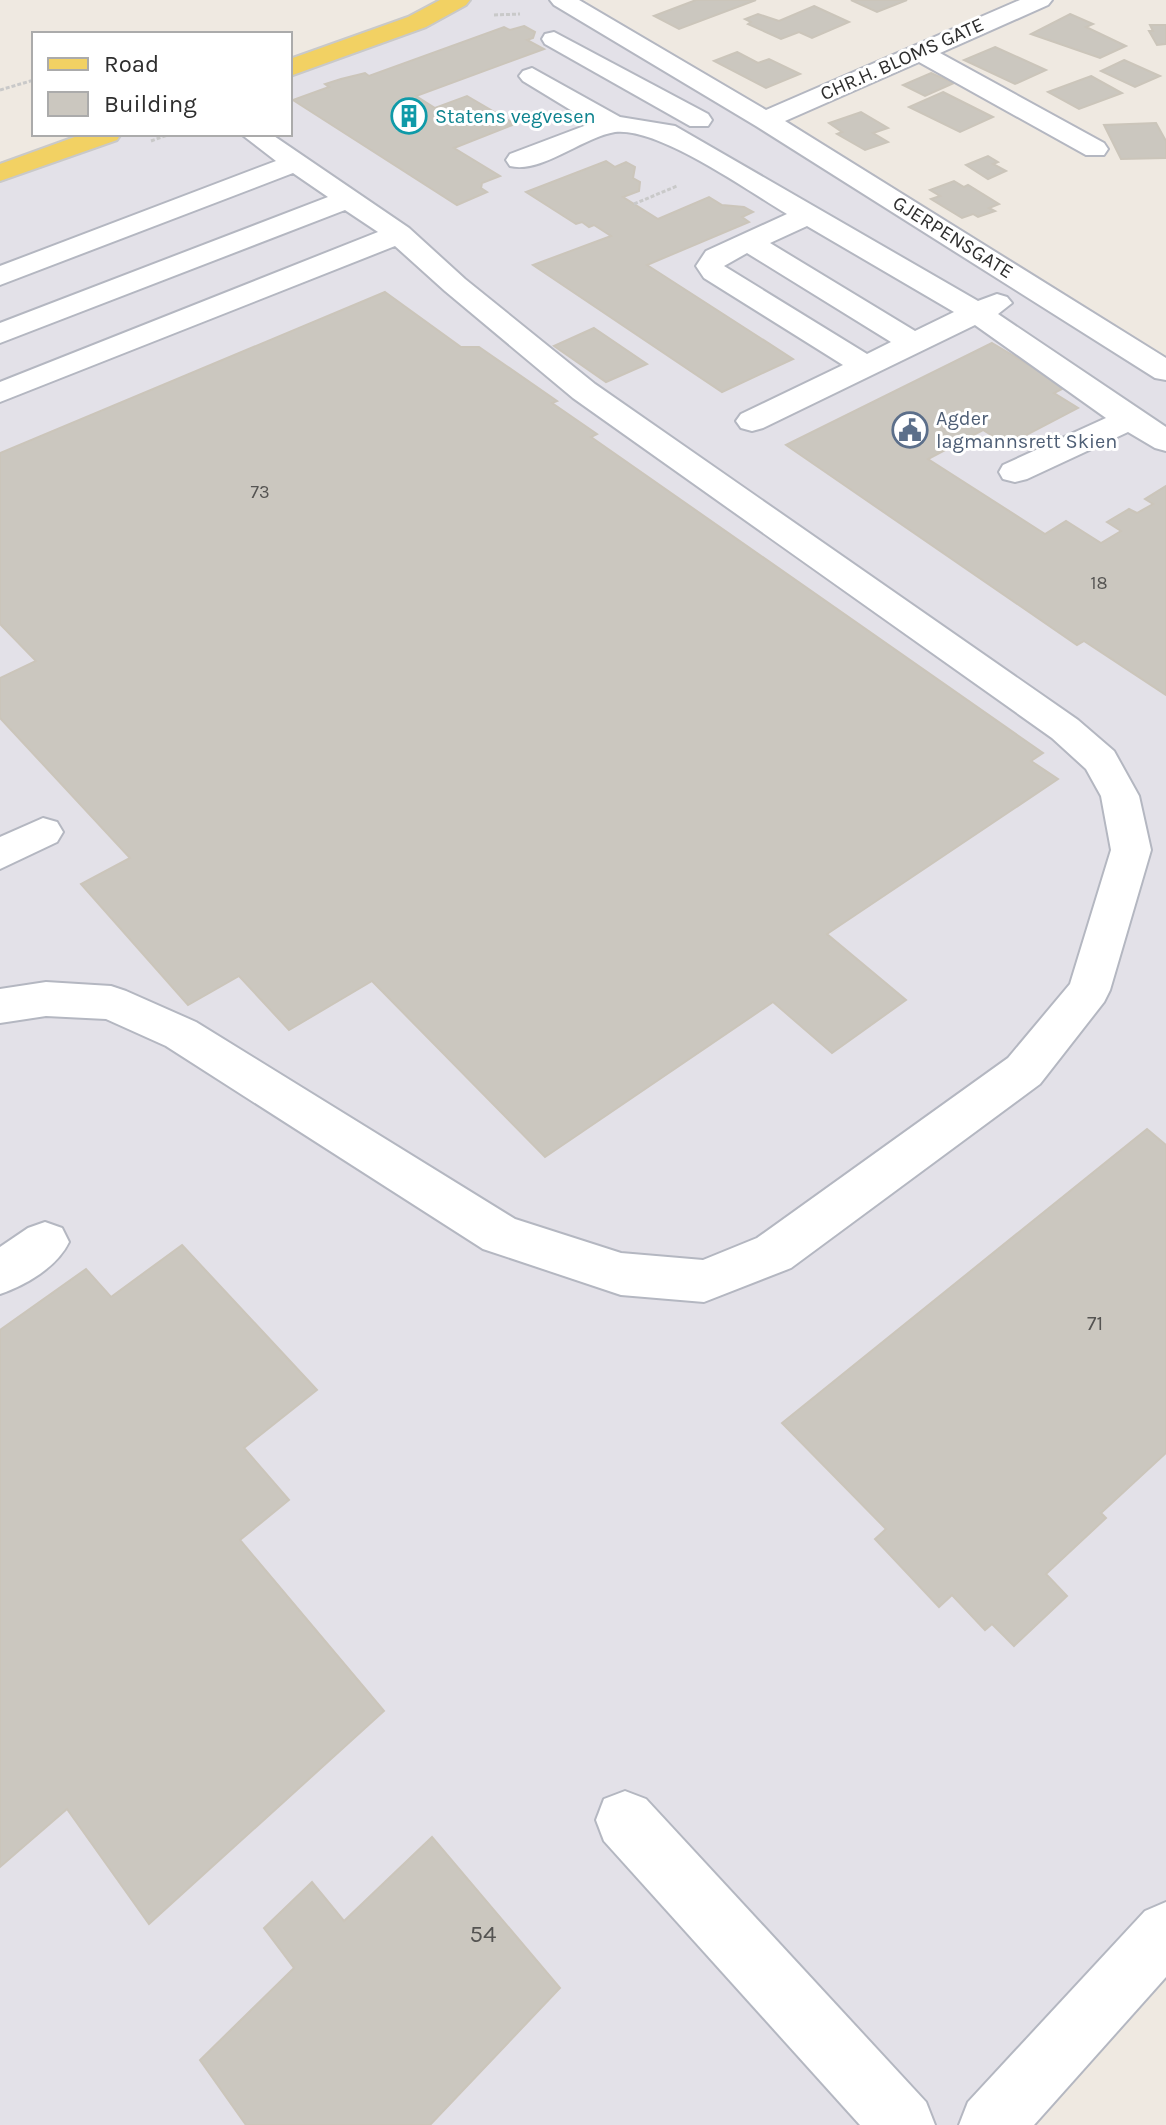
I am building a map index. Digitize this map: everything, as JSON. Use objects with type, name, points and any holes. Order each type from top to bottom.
[{"type":"main road","points":[[292,67],[417,22],[458,0]]},
{"type":"main road","points":[[0,173],[102,136]]},
{"type":"street","name":"GJERPENSGATE","points":[[562,0],[739,104],[1166,371]]},
{"type":"street","name":"CHR.H. BLOMS GATE","points":[[765,120],[1040,0]]},
{"type":"street","points":[[554,39],[699,120]]},
{"type":"street","points":[[918,51],[1095,149]]},
{"type":"street","points":[[532,76],[613,124],[666,132],[977,313],[1129,419],[1166,441]]},
{"type":"street","points":[[666,132],[739,104]]},
{"type":"street","points":[[519,160],[613,124]]},
{"type":"street","points":[[0,1006],[46,999],[111,1003],[181,1034],[500,1235],[621,1274],[704,1281],[774,1253],[1024,1071],[1089,990],[1131,850],[1120,796],[1100,760],[1065,729],[584,391],[455,285],[399,234],[257,136]]},
{"type":"street","points":[[0,276],[296,163]]},
{"type":"street","points":[[0,334],[348,199]]},
{"type":"street","points":[[808,215],[716,257],[710,266],[865,366]]},
{"type":"street","points":[[0,393],[399,234]]},
{"type":"street","points":[[749,242],[913,343]]},
{"type":"street","points":[[752,421],[1032,287]]},
{"type":"street","points":[[1015,472],[1129,419]]},
{"type":"street","points":[[0,854],[43,832]]},
{"type":"street","points":[[0,1273],[45,1242]]},
{"type":"street","points":[[625,1820],[903,2125]]},
{"type":"street","points":[[991,2125],[1166,1932]]},
{"type":"path","points":[[0,90],[32,81]]},
{"type":"shaded area","points":[[458,0],[562,0],[1166,372],[1166,1918],[983,2125],[0,2125],[0,173],[102,136],[292,136],[292,67]]},
{"type":"building","points":[[696,0],[756,0],[679,29],[654,16]]},
{"type":"building","points":[[851,0],[907,0],[877,12]]},
{"type":"building","points":[[814,6],[849,22],[812,38],[799,32],[781,39],[748,24],[751,22],[745,19],[758,14],[779,21]]},
{"type":"building","points":[[1070,14],[1093,24],[1086,27],[1126,46],[1100,58],[1031,34]]},
{"type":"building","points":[[1150,25],[1166,25],[1166,44],[1157,45],[1149,31],[1153,31]]},
{"type":"building","name":"Statens vegvesen","points":[[524,26],[535,32],[533,38],[527,40],[544,49],[416,96],[435,108],[467,96],[515,124],[454,148],[500,176],[482,183],[481,188],[487,192],[457,205],[293,100],[329,87],[325,84],[365,73],[369,76],[504,27],[510,30]]},
{"type":"building","points":[[995,47],[1046,70],[1015,84],[964,60]]},
{"type":"building","points":[[737,52],[758,63],[769,59],[800,74],[766,88],[714,61]]},
{"type":"building","points":[[1124,60],[1160,76],[1135,87],[1101,71]]},
{"type":"building","points":[[931,73],[954,83],[925,96],[903,85]]},
{"type":"building","points":[[1091,76],[1122,93],[1079,109],[1048,92]]},
{"type":"building","points":[[943,92],[993,117],[960,132],[909,107]]},
{"type":"building","points":[[861,112],[888,128],[873,133],[888,142],[865,150],[837,134],[842,132],[829,123]]},
{"type":"building","points":[[1156,123],[1166,141],[1166,158],[1121,159],[1104,125]]},
{"type":"building","points":[[988,156],[998,162],[993,164],[1006,171],[988,179],[966,165]]},
{"type":"building","points":[[606,161],[615,167],[626,162],[635,167],[633,178],[640,182],[639,191],[623,197],[658,219],[709,197],[722,205],[744,207],[753,212],[742,217],[749,222],[647,265],[793,359],[722,392],[533,265],[611,236],[594,225],[576,224],[526,192]]},
{"type":"building","points":[[954,181],[964,187],[968,185],[999,204],[989,208],[995,211],[962,218],[931,199],[940,196],[930,190]]},
{"type":"building","points":[[385,292],[461,347],[479,347],[557,401],[552,403],[597,434],[591,437],[1043,753],[1031,761],[1058,779],[827,934],[906,1000],[832,1053],[773,1002],[545,1157],[372,981],[289,1030],[239,976],[188,1005],[81,884],[130,858],[0,718],[0,678],[36,661],[0,624],[0,453]]},
{"type":"building","points":[[594,328],[647,364],[606,382],[554,346]]},
{"type":"building","points":[[992,343],[1066,387],[1054,393],[1078,408],[1007,445],[983,430],[928,459],[1045,534],[1066,521],[1101,543],[1121,531],[1107,522],[1129,509],[1137,513],[1153,504],[1145,499],[1166,486],[1166,695],[1084,641],[1077,645],[786,445]]},
{"type":"building","points":[[1147,1129],[1166,1145],[1166,1453],[1101,1513],[1106,1518],[1046,1574],[1067,1596],[1014,1646],[992,1624],[985,1630],[952,1595],[939,1607],[875,1539],[886,1529],[782,1423]]},
{"type":"building","points":[[182,1245],[317,1390],[244,1448],[289,1500],[240,1540],[384,1711],[149,1924],[67,1809],[0,1867],[0,1330],[86,1269],[111,1297]]},
{"type":"building","points":[[432,1837],[560,1988],[430,2125],[246,2125],[200,2060],[294,1968],[264,1928],[312,1882],[344,1921]]},
{"type":"place","name":"Statens vegvesen","points":[[409,116]]},
{"type":"place","name":"Agder lagmannsrett Skien","points":[[910,430]]}]
